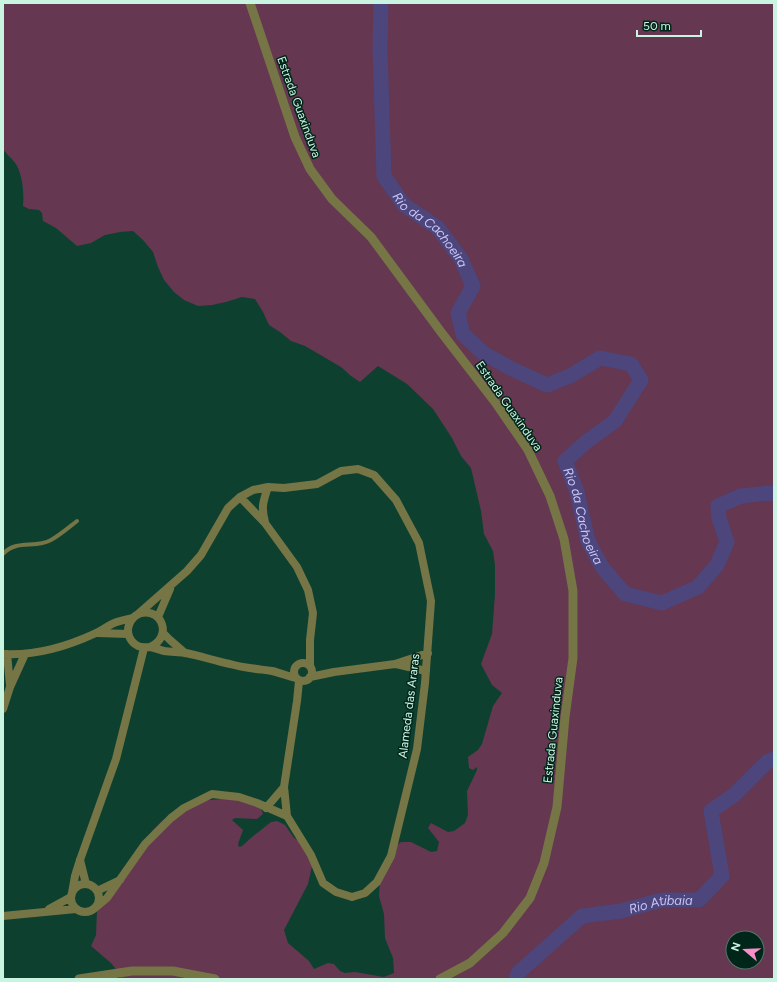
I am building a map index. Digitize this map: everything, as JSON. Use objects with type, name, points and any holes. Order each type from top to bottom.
[{"type":"street","name":"Estrada Guaxinduva","points":[[250,3],[296,137],[310,169],[332,199],[371,237],[495,402],[528,450],[550,496],[564,539],[573,591],[573,658],[565,717],[557,807],[544,863],[530,898],[503,933],[470,963],[440,979]]},
{"type":"street","name":"Alameda das Araras","points":[[135,617],[187,571],[201,555],[228,508],[240,497],[253,490],[268,487],[284,488],[317,484],[342,471],[358,469],[374,475],[396,500],[419,543],[431,602],[428,653],[417,749],[391,856],[377,882],[365,893],[352,897],[336,892],[323,883],[311,855],[286,816]]},
{"type":"street","points":[[265,523],[262,504],[268,487]]},
{"type":"street","points":[[3,916],[76,909],[88,912],[96,908],[107,898],[145,844],[170,818],[184,808],[212,794],[239,797],[286,816],[284,787],[297,701],[310,640],[313,613],[308,590],[297,567],[265,523],[240,497]]},
{"type":"street","points":[[158,617],[171,586]]},
{"type":"street","points":[[10,687],[5,654],[25,654],[62,647],[97,633],[112,624],[148,612],[158,617],[163,627],[163,632],[162,638],[159,642],[155,645],[147,647]]},
{"type":"street","points":[[135,617],[129,623],[128,634],[134,644],[139,646],[162,651],[185,653],[230,665],[274,672],[334,672],[395,664],[428,653]]},
{"type":"street","points":[[163,632],[185,653]]},
{"type":"street","points":[[97,633],[128,634]]},
{"type":"street","points":[[76,909],[71,901],[75,876],[116,758],[147,647]]},
{"type":"street","points":[[3,708],[10,687],[25,654]]},
{"type":"street","points":[[395,664],[426,671]]},
{"type":"street","points":[[274,672],[304,672]]},
{"type":"street","points":[[266,808],[284,787]]},
{"type":"street","points":[[80,860],[86,884]]},
{"type":"street","points":[[97,891],[120,880]]},
{"type":"street","points":[[45,912],[71,895],[74,889],[82,884],[94,887],[97,891],[99,899],[96,908]]},
{"type":"street","points":[[79,979],[132,971],[173,971],[215,979]]},
{"type":"lane","points":[[3,554],[9,548],[14,546],[39,544],[51,540],[77,521]]},
{"type":"shaded area","points":[[3,3],[774,3],[774,979],[120,979],[120,974],[111,963],[91,946],[96,935],[97,910],[136,858],[152,831],[163,820],[201,801],[231,798],[261,808],[263,814],[257,819],[235,818],[232,820],[243,830],[238,844],[239,847],[271,822],[277,821],[285,825],[294,838],[306,845],[312,866],[308,884],[284,930],[288,943],[309,961],[314,969],[328,963],[334,964],[340,971],[345,973],[355,972],[384,977],[394,973],[393,958],[385,938],[384,914],[379,896],[380,879],[395,847],[401,842],[411,842],[431,852],[437,851],[439,842],[428,828],[431,823],[448,832],[454,831],[465,823],[468,815],[467,791],[477,770],[477,767],[473,770],[469,768],[468,757],[478,750],[482,744],[493,706],[502,693],[492,685],[481,664],[492,634],[495,594],[495,565],[493,551],[484,534],[481,511],[471,468],[461,456],[452,438],[433,409],[407,384],[378,366],[360,382],[341,367],[305,346],[291,341],[269,325],[255,299],[242,297],[212,305],[198,306],[184,300],[174,292],[164,280],[153,252],[133,231],[105,235],[91,243],[77,246],[56,228],[43,221],[42,213],[39,210],[29,209],[23,206],[23,186],[21,175],[14,162],[3,149]]},
{"type":"waterway","name":"Rio da Cachoeira","points":[[381,3],[380,49],[384,176],[404,205],[438,228],[461,259],[473,286],[458,313],[463,334],[483,353],[512,369],[547,385],[570,376],[600,358],[631,364],[641,380],[615,421],[586,442],[565,461],[577,492],[588,541],[602,567],[625,594],[662,603],[698,587],[717,565],[727,542],[719,518],[718,506],[741,496],[768,493],[774,494]]},
{"type":"waterway","name":"Rio Atibaia","points":[[516,979],[518,973],[582,916],[621,911],[662,900],[699,900],[722,876],[711,811],[734,795],[767,762],[774,759]]}]
